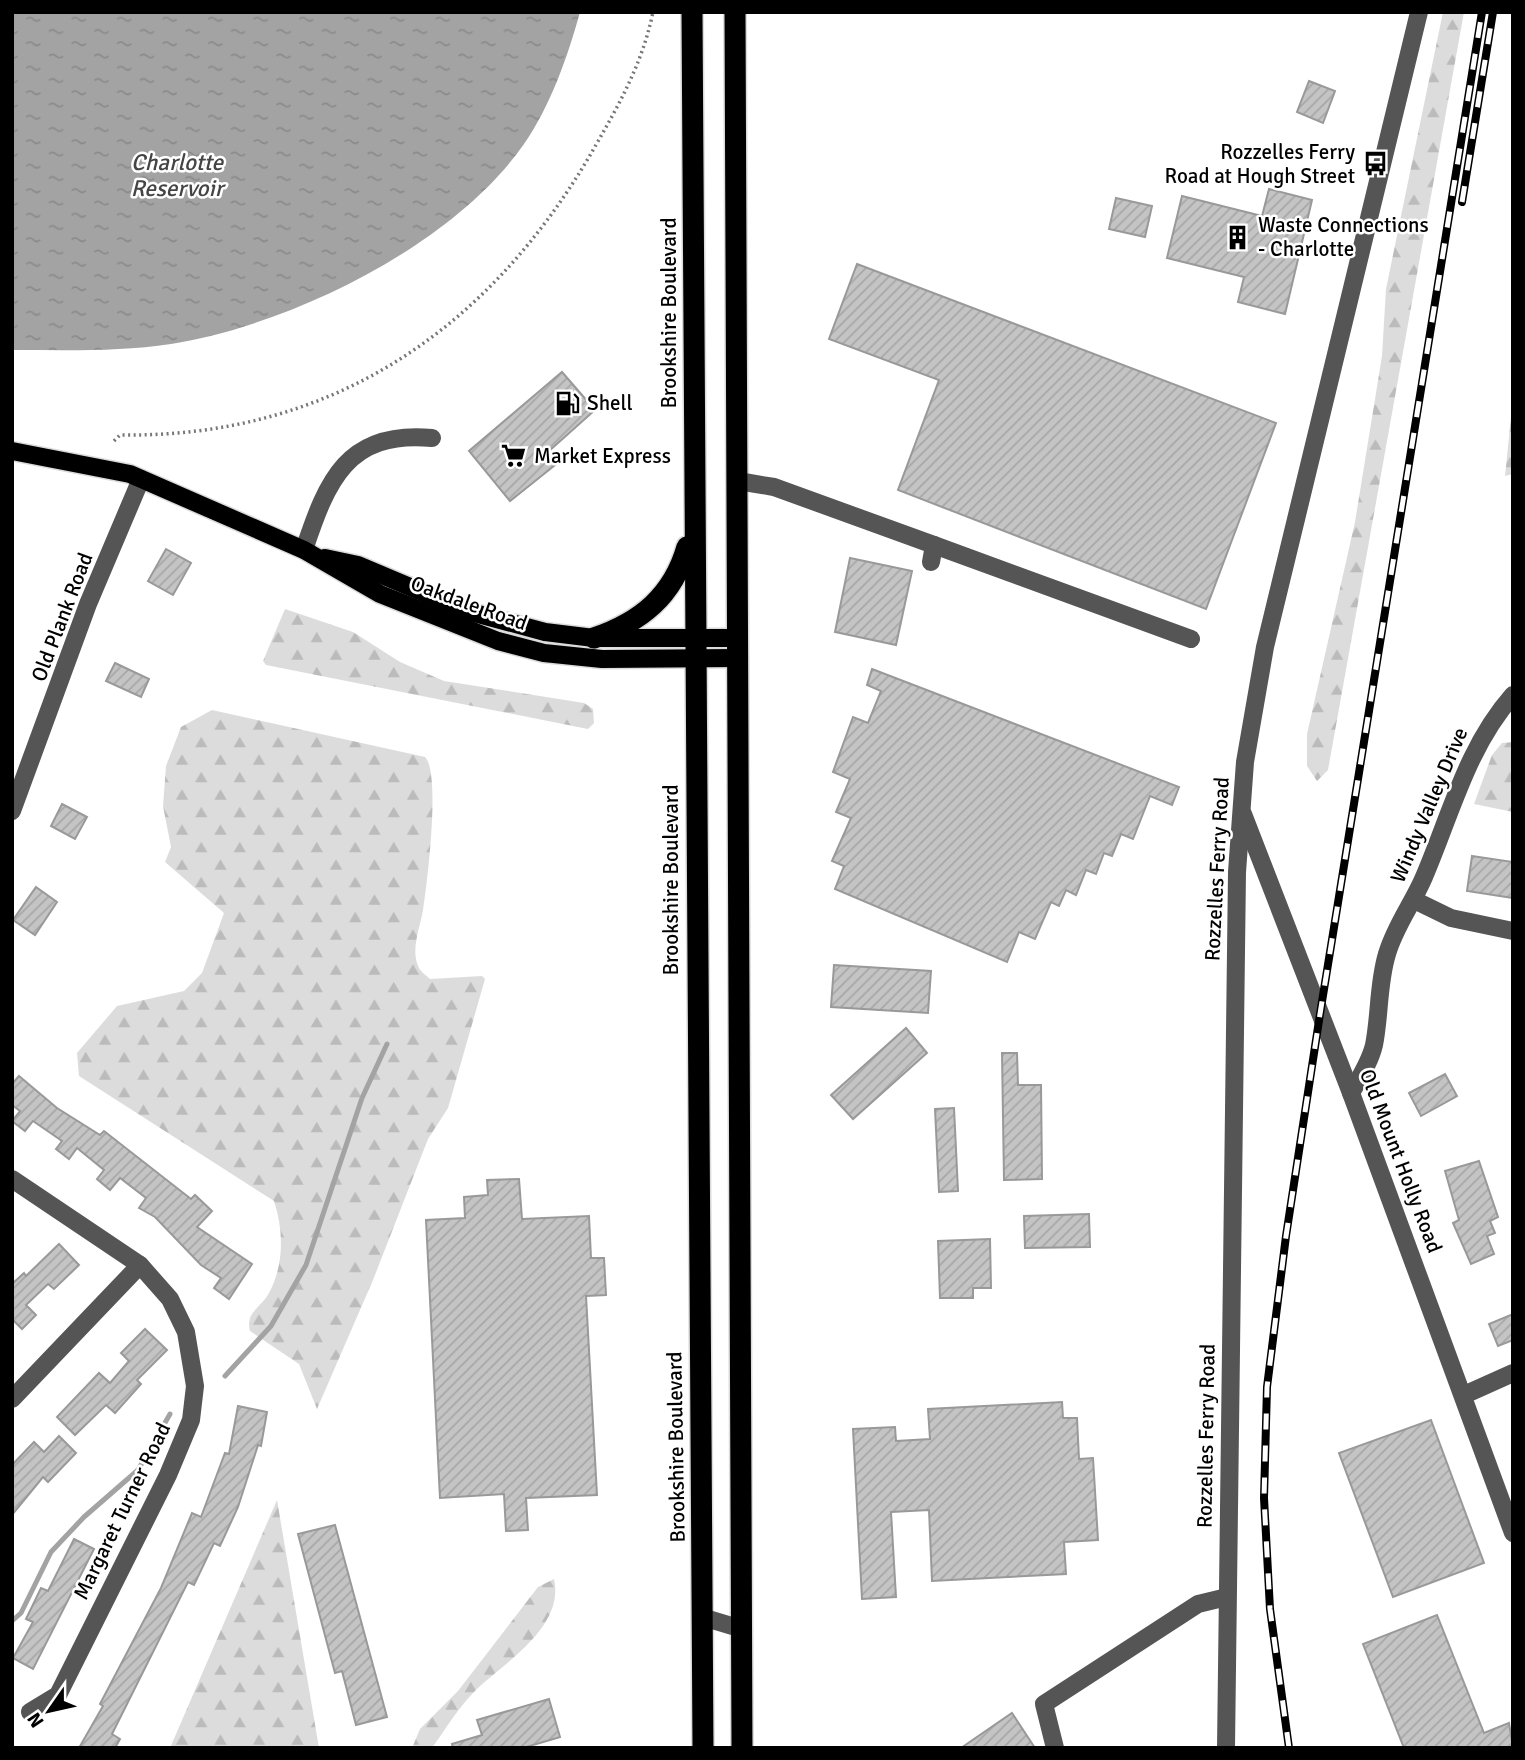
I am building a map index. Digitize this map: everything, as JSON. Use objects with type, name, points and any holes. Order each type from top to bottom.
[{"type":"highway","name":"Brookshire Boulevard","points":[[692,12],[702,1748]]},
{"type":"highway","points":[[735,12],[742,1748]]},
{"type":"highway","points":[[594,638],[628,625],[668,592],[679,573],[694,525]]},
{"type":"main road","name":"Oakdale Road","points":[[12,441],[100,457],[136,477],[312,554],[380,594],[464,630],[510,645],[544,653],[602,659],[694,649],[738,648]]},
{"type":"main road","name":"Oakdale Road","points":[[12,452],[136,477]]},
{"type":"main road","name":"Oakdale Road","points":[[312,554],[358,565],[488,618],[545,632],[694,649]]},
{"type":"street","name":"Rozzelles Ferry Road","points":[[1226,1748],[1237,872],[1241,807],[1253,708],[1265,647],[1413,14]]},
{"type":"street","points":[[312,554],[323,495],[344,463],[367,447],[402,438],[432,438]]},
{"type":"street","name":"Old Plank Road","points":[[12,811],[136,477]]},
{"type":"street","points":[[738,481],[774,487],[933,553],[1191,639]]},
{"type":"street","name":"Windy Valley Drive","points":[[1351,1093],[1368,1062],[1374,1044],[1386,956],[1414,900],[1477,743],[1494,716],[1513,695]]},
{"type":"street","name":"Old Mount Holly Road","points":[[1241,807],[1351,1093],[1513,1533]]},
{"type":"street","points":[[1414,900],[1451,918],[1513,931]]},
{"type":"street","name":"Margaret Turner Road","points":[[12,1179],[140,1265],[170,1299],[186,1332],[195,1386],[191,1420],[168,1475],[58,1695],[30,1712]]},
{"type":"street","points":[[12,1399],[140,1265]]},
{"type":"street","points":[[1464,1395],[1513,1373]]},
{"type":"street","points":[[1055,1748],[1044,1704],[1198,1604],[1227,1597]]},
{"type":"street","points":[[702,1618],[742,1629]]},
{"type":"path","points":[[114,441],[120,435],[193,432],[243,424],[300,407],[361,381],[421,347],[465,313],[509,270],[569,191],[634,76],[653,12]]},
{"type":"green space","points":[[1443,12],[1464,12],[1328,770],[1317,781],[1307,766],[1307,734],[1355,522],[1382,356],[1386,289]]},
{"type":"green space","points":[[1512,408],[1513,474],[1505,476]]},
{"type":"green space","points":[[285,609],[353,632],[400,662],[444,681],[584,703],[593,709],[594,723],[588,729],[266,665],[263,661]]},
{"type":"green space","points":[[212,710],[425,757],[430,767],[432,784],[432,830],[425,897],[416,939],[416,961],[430,979],[482,976],[485,979],[448,1108],[428,1139],[373,1280],[317,1409],[299,1364],[250,1331],[250,1319],[269,1293],[278,1271],[281,1236],[274,1201],[79,1076],[77,1053],[117,1006],[184,991],[202,973],[224,913],[165,862],[171,847],[163,806],[166,766],[181,727]]},
{"type":"green space","points":[[1513,742],[1513,812],[1474,804],[1492,755],[1502,743]]},
{"type":"green space","points":[[277,1500],[319,1748],[170,1748]]},
{"type":"green space","points":[[554,1579],[555,1597],[541,1629],[468,1698],[432,1748],[412,1748],[420,1729],[458,1691],[538,1587]]},
{"type":"water","name":"Charlotte Reservoir","points":[[12,12],[580,12],[557,81],[542,114],[524,144],[494,181],[456,215],[413,247],[366,275],[267,319],[218,334],[171,344],[112,349],[12,350]]},
{"type":"building","points":[[1309,81],[1335,91],[1323,123],[1297,112]]},
{"type":"building","name":"Waste Connections - Charlotte","points":[[1269,189],[1312,200],[1285,314],[1238,302],[1244,277],[1167,258],[1182,196],[1262,216]]},
{"type":"building","points":[[1116,198],[1152,206],[1145,237],[1109,229]]},
{"type":"building","points":[[857,264],[1276,423],[1206,609],[898,490],[939,380],[829,339]]},
{"type":"building","points":[[562,372],[595,410],[549,451],[559,462],[510,501],[469,451]]},
{"type":"building","points":[[166,549],[191,563],[173,595],[148,581]]},
{"type":"building","points":[[850,558],[912,571],[896,645],[835,632]]},
{"type":"building","points":[[115,663],[149,679],[141,697],[106,681]]},
{"type":"building","points":[[872,669],[1179,787],[1172,805],[1150,796],[1133,839],[1121,834],[1112,856],[1104,853],[1096,874],[1086,870],[1076,895],[1066,890],[1059,906],[1051,902],[1035,939],[1019,932],[1007,962],[835,889],[844,866],[832,861],[851,818],[836,812],[850,779],[833,772],[853,717],[868,723],[881,691],[867,685]]},
{"type":"building","points":[[62,804],[87,817],[75,839],[51,826]]},
{"type":"building","points":[[1472,856],[1513,862],[1513,898],[1467,891]]},
{"type":"building","points":[[36,887],[57,902],[35,935],[13,920]]},
{"type":"building","points":[[834,965],[931,971],[928,1013],[831,1007]]},
{"type":"building","points":[[906,1028],[927,1053],[853,1119],[831,1095]]},
{"type":"building","points":[[1002,1053],[1017,1053],[1018,1085],[1041,1085],[1042,1179],[1004,1180]]},
{"type":"building","points":[[1445,1074],[1457,1096],[1421,1116],[1409,1093]]},
{"type":"building","points":[[19,1076],[57,1108],[100,1135],[104,1131],[191,1199],[195,1195],[212,1211],[197,1227],[252,1264],[229,1299],[214,1288],[221,1278],[201,1265],[155,1217],[139,1208],[146,1198],[120,1178],[110,1190],[97,1179],[104,1170],[77,1148],[69,1159],[56,1149],[62,1141],[33,1121],[25,1131],[12,1121],[20,1111],[12,1105],[12,1084]]},
{"type":"building","points":[[954,1108],[958,1191],[939,1192],[935,1109]]},
{"type":"building","points":[[1479,1161],[1498,1217],[1490,1221],[1495,1233],[1487,1236],[1494,1254],[1471,1264],[1453,1223],[1459,1220],[1445,1171]]},
{"type":"building","points":[[519,1179],[522,1219],[589,1216],[591,1258],[604,1258],[606,1295],[586,1296],[597,1495],[526,1498],[528,1530],[506,1531],[504,1494],[440,1498],[426,1220],[465,1218],[464,1197],[488,1195],[487,1180]]},
{"type":"building","points":[[1089,1214],[1090,1247],[1025,1248],[1024,1216]]},
{"type":"building","points":[[990,1239],[991,1288],[973,1288],[973,1298],[940,1298],[938,1241]]},
{"type":"building","points":[[59,1244],[79,1265],[54,1289],[48,1284],[26,1305],[36,1315],[22,1329],[12,1319],[12,1284],[24,1273],[26,1276]]},
{"type":"building","points":[[1513,1314],[1513,1340],[1498,1346],[1489,1324]]},
{"type":"building","points":[[145,1329],[167,1350],[137,1380],[141,1384],[115,1413],[106,1405],[75,1435],[57,1417],[99,1373],[110,1383],[129,1361],[121,1353]]},
{"type":"building","points":[[1062,1402],[1063,1418],[1077,1418],[1079,1459],[1093,1458],[1098,1540],[1064,1542],[1066,1574],[932,1581],[929,1510],[891,1512],[896,1597],[862,1599],[853,1429],[895,1427],[896,1441],[930,1439],[928,1409]]},
{"type":"building","points":[[238,1406],[267,1412],[261,1446],[258,1445],[238,1507],[220,1546],[214,1543],[194,1585],[188,1582],[112,1734],[120,1739],[115,1748],[79,1748],[103,1706],[100,1704],[161,1588],[192,1513],[201,1517],[225,1453],[229,1454]]},
{"type":"building","points":[[1431,1420],[1484,1563],[1393,1597],[1339,1453]]},
{"type":"building","points":[[59,1436],[76,1453],[48,1482],[43,1477],[12,1515],[12,1465],[34,1442],[44,1452]]},
{"type":"building","points":[[335,1525],[387,1717],[356,1725],[342,1671],[335,1673],[298,1534]]},
{"type":"building","points":[[74,1539],[94,1549],[33,1669],[13,1658],[33,1622],[26,1619],[41,1588],[48,1591]]},
{"type":"building","points":[[1437,1615],[1484,1733],[1509,1723],[1513,1748],[1404,1748],[1363,1644]]},
{"type":"building","points":[[549,1699],[560,1737],[523,1748],[453,1748],[452,1744],[482,1735],[477,1720]]},
{"type":"building","points":[[1012,1713],[1035,1748],[961,1748]]},
{"type":"waterway","points":[[225,1376],[271,1326],[306,1265],[362,1098],[387,1044]]},
{"type":"waterway","points":[[12,1621],[21,1613],[51,1552],[84,1517],[138,1470],[170,1414]]},
{"type":"railway","points":[[1289,1748],[1270,1609],[1264,1498],[1267,1387],[1286,1236],[1320,1014],[1482,12]]},
{"type":"railway","points":[[1462,202],[1493,12]]},
{"type":"place","name":"Rozzelles Ferry Road at Hough Street","points":[[1375,164]]},
{"type":"place","name":"Waste Connections - Charlotte","points":[[1238,237]]},
{"type":"place","name":"Shell","points":[[567,403]]},
{"type":"place","name":"Market Express","points":[[514,456]]}]
